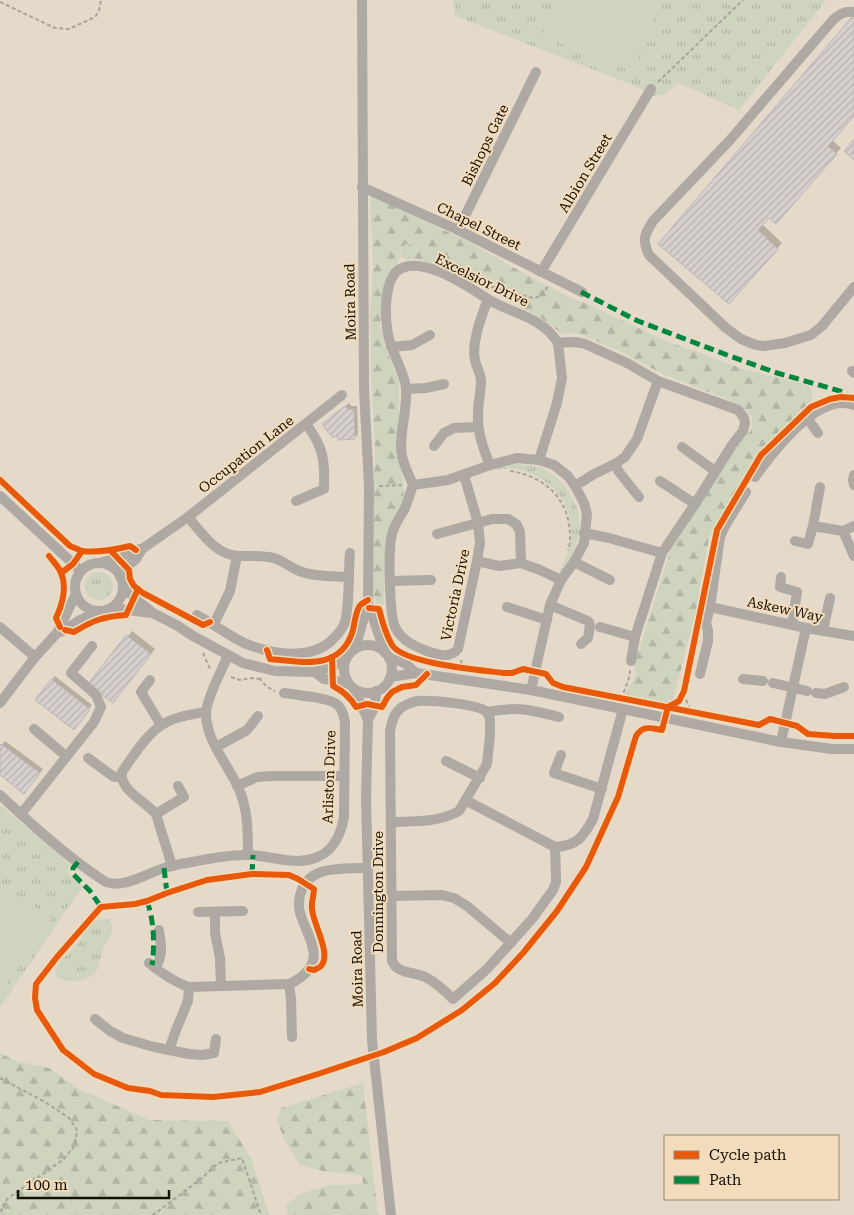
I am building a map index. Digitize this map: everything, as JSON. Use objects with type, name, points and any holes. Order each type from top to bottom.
[{"type":"street","name":"Moira Road","points":[[355,649],[368,603],[369,486],[364,390],[362,0]]},
{"type":"street","points":[[854,12],[842,13],[826,27],[730,140],[653,221],[645,235],[644,242],[649,254],[726,328],[756,345],[780,344],[811,335],[822,326],[854,287]]},
{"type":"street","name":"Bishops Gate","points":[[458,230],[536,72]]},
{"type":"street","name":"Albion Street","points":[[541,272],[651,89]]},
{"type":"street","name":"Chapel Street","points":[[362,187],[458,230],[582,292]]},
{"type":"street","name":"Excelsior Drive","points":[[413,485],[402,455],[406,389],[388,336],[385,312],[390,281],[395,273],[415,266],[447,276],[488,299],[536,321],[553,335],[558,343]]},
{"type":"street","points":[[488,299],[477,331],[474,354],[481,381],[478,427],[490,465]]},
{"type":"street","points":[[391,347],[412,345],[430,336]]},
{"type":"street","points":[[539,460],[557,403],[562,378],[558,343],[579,342],[585,344],[615,357],[658,381],[726,405],[738,410],[741,414],[745,423],[743,431],[662,553],[635,637],[631,661]]},
{"type":"street","points":[[575,486],[625,457],[637,439],[658,381]]},
{"type":"street","points":[[406,389],[426,388],[444,384]]},
{"type":"street","name":"Occupation Lane","points":[[142,549],[188,517],[342,395]]},
{"type":"street","points":[[755,477],[782,441],[807,418],[824,408],[836,404],[847,402],[854,405]]},
{"type":"street","points":[[807,418],[818,432]]},
{"type":"street","points":[[296,501],[324,490],[324,462],[315,435],[306,424]]},
{"type":"street","points":[[434,446],[444,434],[454,428],[478,427]]},
{"type":"street","points":[[682,447],[715,471]]},
{"type":"street","points":[[413,485],[448,480],[490,465],[517,458],[539,460],[554,465],[568,476],[575,486],[584,503],[587,514],[584,543],[574,562],[561,580],[550,605],[531,690]]},
{"type":"street","points":[[615,464],[639,497]]},
{"type":"street","name":"Victoria Drive","points":[[413,485],[392,533],[390,545],[390,582],[394,628],[405,640],[414,646],[442,656],[450,655],[458,649],[480,543],[478,523],[464,475]]},
{"type":"street","points":[[854,475],[852,480],[854,485]]},
{"type":"street","points":[[660,481],[695,504]]},
{"type":"street","points":[[795,541],[808,544],[814,526],[820,487]]},
{"type":"street","points":[[700,674],[708,641],[706,623],[720,538],[726,524],[746,492]]},
{"type":"street","points":[[0,496],[80,570]]},
{"type":"street","points":[[188,517],[212,545],[226,553],[237,556],[276,559],[310,575],[348,577]]},
{"type":"street","points":[[438,534],[492,519],[508,519],[517,525],[520,532],[522,563]]},
{"type":"street","points":[[814,526],[843,531],[854,526]]},
{"type":"street","points":[[843,531],[854,556]]},
{"type":"street","points":[[584,533],[662,553]]},
{"type":"street","points":[[142,549],[118,558],[92,563],[80,570],[74,587],[79,600],[90,609],[152,613]]},
{"type":"street","points":[[57,634],[80,620],[106,609],[119,600],[122,592],[121,581],[126,567],[136,559],[142,549]]},
{"type":"street","points":[[197,615],[242,642],[267,650],[300,653],[319,649],[333,640],[340,632],[344,623],[347,607],[350,553]]},
{"type":"street","points":[[214,624],[230,591],[237,556]]},
{"type":"street","points":[[477,561],[499,566],[522,563],[561,580]]},
{"type":"street","points":[[103,562],[110,565],[134,598],[152,613],[228,656],[248,665],[275,672],[315,672],[346,659]]},
{"type":"street","points":[[574,562],[610,580]]},
{"type":"street","points":[[782,577],[780,587],[797,592],[792,625]]},
{"type":"street","points":[[390,582],[431,580]]},
{"type":"street","points":[[0,703],[35,657],[57,634],[76,594]]},
{"type":"street","points":[[822,631],[830,598]]},
{"type":"street","name":"Moira Road","points":[[368,603],[387,655]]},
{"type":"street","points":[[550,605],[588,621],[590,625],[588,638],[581,644]]},
{"type":"street","points":[[507,607],[547,620]]},
{"type":"street","name":"Askew Way","points":[[710,607],[806,628],[854,636]]},
{"type":"street","points":[[0,626],[35,657]]},
{"type":"street","points":[[600,627],[635,637]]},
{"type":"street","points":[[780,742],[806,628]]},
{"type":"street","points":[[315,672],[324,679],[352,686],[361,692],[369,693],[376,691],[382,688],[390,677],[391,664],[387,655],[380,648],[367,645],[350,653],[346,659],[344,673],[352,686]]},
{"type":"street","points":[[20,814],[94,722],[101,707],[96,695],[71,672],[92,646]]},
{"type":"street","points":[[387,655],[405,663],[416,673]]},
{"type":"street","points":[[228,656],[207,705],[207,725],[216,748],[241,795],[246,816],[248,855]]},
{"type":"street","points":[[390,677],[416,673],[623,704],[780,742],[832,749],[854,749]]},
{"type":"street","points":[[743,679],[826,694],[844,686]]},
{"type":"street","points":[[150,680],[141,692],[161,725]]},
{"type":"street","name":"Moira Road","points":[[352,686],[368,720]]},
{"type":"street","name":"Moira Road","points":[[376,691],[375,706],[368,720],[366,797],[372,1040],[391,1215]]},
{"type":"street","name":"Arliston Drive","points":[[0,795],[59,848],[106,881],[114,884],[126,882],[164,868],[216,858],[248,855],[302,861],[315,858],[328,850],[337,839],[343,824],[344,714],[341,708],[331,700],[284,693]]},
{"type":"street","name":"Donnington Drive","points":[[555,847],[556,882],[553,890],[532,919],[511,943],[487,969],[453,999],[435,982],[425,976],[396,968],[391,956],[390,731],[392,719],[398,711],[417,701],[469,705],[484,709],[487,712],[512,708],[527,709],[559,717]]},
{"type":"street","points":[[466,801],[555,847],[571,845],[578,841],[584,835],[592,819],[602,789],[623,704]]},
{"type":"street","points":[[172,866],[156,814],[124,786],[121,777],[122,772],[148,737],[161,725],[182,716],[206,712]]},
{"type":"street","points":[[391,822],[438,820],[459,812],[487,764],[490,719],[487,712]]},
{"type":"street","points":[[216,748],[247,730],[258,716]]},
{"type":"street","points":[[34,729],[66,756]]},
{"type":"street","points":[[561,754],[554,774],[602,789]]},
{"type":"street","points":[[88,758],[114,777],[121,777]]},
{"type":"street","points":[[446,761],[480,778]]},
{"type":"street","points":[[237,786],[257,777],[344,776]]},
{"type":"street","points":[[156,814],[184,797],[178,786]]},
{"type":"street","points":[[158,930],[162,951],[160,960],[152,966],[183,985],[289,984],[303,976],[309,969],[313,959],[314,950],[302,921],[299,907],[301,892],[305,883],[322,871],[368,868]]},
{"type":"street","points":[[391,896],[442,896],[454,898],[467,906],[511,943]]},
{"type":"street","points":[[198,912],[243,911]]},
{"type":"street","points":[[215,912],[221,986]]},
{"type":"street","points":[[289,984],[292,1038]]},
{"type":"street","points":[[169,1050],[188,1001],[190,986]]},
{"type":"street","points":[[95,1019],[110,1031],[123,1038],[189,1054],[202,1055],[214,1053],[216,1040]]},
{"type":"path","points":[[0,2],[55,28],[69,29],[95,18],[99,11],[101,0]]},
{"type":"path","points":[[651,89],[742,0]]},
{"type":"path","points":[[476,291],[483,284],[528,297],[537,297],[544,293],[552,277]]},
{"type":"path","points":[[510,471],[528,475],[542,482],[560,500],[570,529],[567,553]]},
{"type":"path","points":[[369,486],[413,485]]},
{"type":"path","points":[[623,704],[624,689],[630,677],[629,666],[631,661]]},
{"type":"path","points":[[453,666],[470,668]]},
{"type":"path","points":[[231,677],[240,680],[260,678],[270,690],[284,693]]},
{"type":"path","points":[[679,701],[686,685]]},
{"type":"path","points":[[683,694],[689,706],[685,710],[698,713]]},
{"type":"path","points":[[614,697],[623,704]]},
{"type":"path","points":[[623,704],[631,700]]},
{"type":"path","points":[[0,1078],[45,1102],[69,1118],[78,1130],[75,1145],[64,1159],[7,1199],[1,1210],[4,1215]]},
{"type":"path","points":[[152,1215],[202,1178],[218,1163],[242,1158],[261,1215]]},
{"type":"green space","points":[[453,0],[556,0],[542,36],[633,71],[661,0],[826,0],[739,110],[678,83],[665,94],[654,96],[633,85],[455,16]]},
{"type":"green space","points":[[556,0],[661,0],[633,71],[542,36]]},
{"type":"green space","points":[[370,197],[381,198],[469,242],[567,296],[664,340],[746,370],[810,386],[813,398],[757,456],[709,538],[696,611],[673,701],[668,705],[626,697],[627,691],[636,675],[634,665],[671,549],[729,456],[751,430],[752,417],[746,410],[724,398],[663,374],[583,335],[575,333],[562,334],[541,318],[487,289],[445,269],[413,258],[418,251],[417,249],[411,244],[405,245],[400,250],[401,256],[385,290],[380,324],[386,349],[399,381],[396,447],[403,480],[404,499],[391,521],[385,542],[384,604],[377,605],[372,592],[375,452],[371,376],[370,314],[373,266]]},
{"type":"green space","points":[[406,244],[412,244],[417,249],[415,258],[406,260],[401,255],[401,249]]},
{"type":"green space","points":[[511,464],[534,466],[551,473],[566,487],[576,505],[580,525],[578,540],[570,558],[560,571],[567,556],[570,542],[571,527],[568,513],[562,500],[553,488],[542,479],[522,470],[500,469],[484,471]]},
{"type":"green space","points":[[99,572],[109,576],[113,586],[109,596],[99,600],[89,596],[85,586],[89,576]]},
{"type":"green space","points":[[0,805],[71,865],[68,869],[70,875],[83,886],[1,1006],[0,1006]]},
{"type":"green space","points":[[8,888],[52,919],[4,988],[0,985],[0,899]]},
{"type":"green space","points":[[108,919],[111,923],[112,933],[103,949],[96,972],[87,979],[76,981],[58,978],[55,971],[58,964],[78,943],[91,923],[97,920]]},
{"type":"green space","points":[[0,1053],[16,1061],[49,1068],[77,1088],[149,1120],[228,1121],[252,1160],[269,1215],[0,1215]]},
{"type":"green space","points":[[363,1083],[378,1215],[288,1215],[286,1205],[302,1193],[331,1185],[363,1184],[362,1175],[323,1171],[300,1165],[284,1139],[277,1120],[281,1108]]},
{"type":"building","points":[[852,17],[854,19],[854,116],[828,146],[837,154],[776,224],[769,218],[758,230],[778,249],[729,304],[658,244]]},
{"type":"building","points":[[854,139],[854,160],[844,151]]},
{"type":"building","points":[[345,406],[348,409],[354,410],[355,439],[338,440],[338,437],[334,436],[333,438],[322,424]]},
{"type":"building","points":[[126,635],[151,654],[113,703],[88,684]]},
{"type":"building","points":[[51,679],[90,709],[74,730],[35,700]]},
{"type":"building","points":[[1,744],[40,773],[24,794],[0,775]]},
{"type":"marked path","points":[[581,292],[638,321],[727,355],[777,373],[847,393]]},
{"type":"marked path","points":[[252,874],[253,855]]},
{"type":"marked path","points":[[78,862],[73,868],[73,874],[90,891],[101,907]]},
{"type":"marked path","points":[[164,868],[167,893]]},
{"type":"marked path","points":[[147,901],[153,933],[152,965]]},
{"type":"cycle path","points":[[309,969],[314,970],[321,966],[324,961],[323,947],[312,909],[314,889],[289,875],[252,874],[207,880],[135,904],[101,907],[36,984],[35,998],[37,1010],[63,1050],[94,1074],[128,1088],[150,1091],[161,1095],[213,1097],[260,1092],[384,1052],[417,1038],[462,1010],[495,983],[523,953],[557,911],[586,867],[618,797],[636,736],[644,729],[662,730],[668,707],[679,701],[684,691],[717,530],[761,455],[811,407],[830,399],[841,397],[854,398]]},
{"type":"cycle path","points":[[0,480],[70,546],[82,551]]},
{"type":"cycle path","points":[[61,573],[73,564],[82,551],[106,551],[130,546],[136,550]]},
{"type":"cycle path","points":[[111,551],[129,570],[130,579],[134,586],[143,593],[203,625],[210,622]]},
{"type":"cycle path","points":[[49,556],[59,569],[64,584],[63,596],[56,618],[60,627]]},
{"type":"cycle path","points":[[65,630],[74,632],[98,620],[126,615],[138,589]]},
{"type":"cycle path","points":[[267,650],[270,659],[308,662],[330,658],[340,652],[347,643],[353,630],[358,609],[360,605],[368,600]]},
{"type":"cycle path","points":[[369,608],[379,609],[392,645],[399,652],[411,657],[444,665],[504,673],[512,673],[523,669],[546,674],[553,683],[563,687],[759,725],[770,719],[797,726],[808,734],[854,736]]},
{"type":"cycle path","points":[[332,657],[333,686],[346,695],[356,707],[367,704],[382,707],[392,692],[402,687],[416,685],[427,674]]}]
